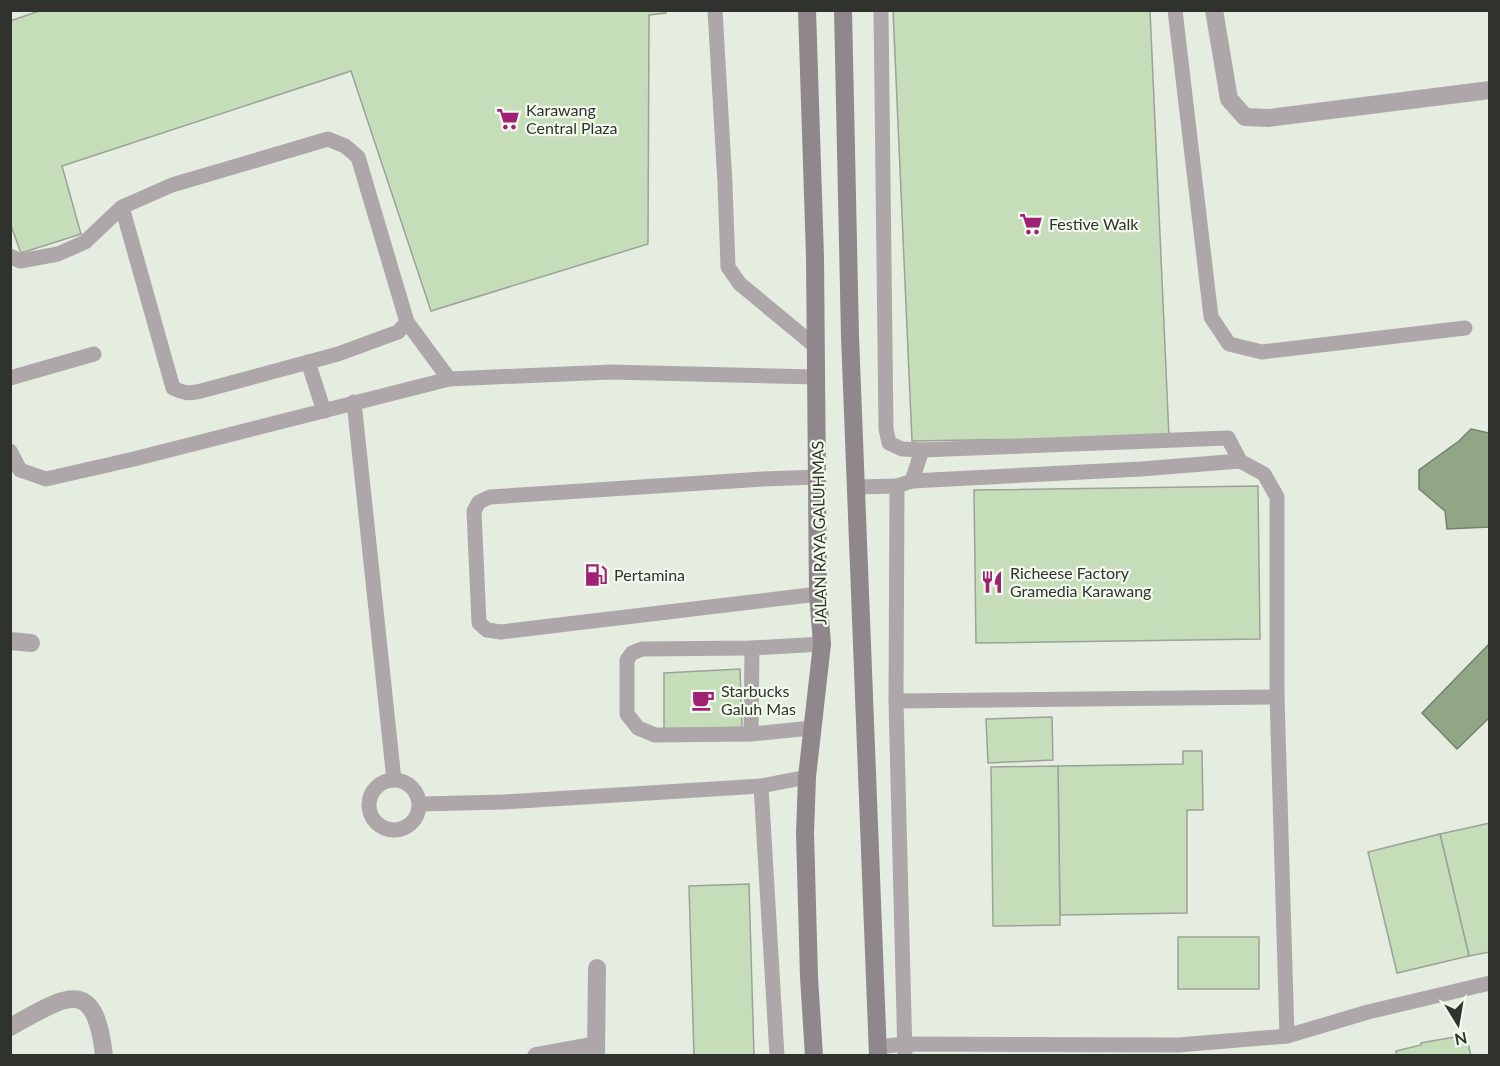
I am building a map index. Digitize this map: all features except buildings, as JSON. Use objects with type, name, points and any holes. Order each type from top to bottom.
[{"type":"main road","name":"JALAN RAYA GALUHMAS","points":[[807,10],[815,257],[818,594],[822,644],[807,777],[809,977],[814,1056]]},
{"type":"main road","points":[[843,10],[850,336],[878,1051]]},
{"type":"street","points":[[1214,10],[1229,99],[1245,117],[1268,118],[1490,90]]},
{"type":"street","points":[[10,641],[31,643]]},
{"type":"street","points":[[536,1056],[596,1050],[597,968]]},
{"type":"street","points":[[10,1027],[61,1001],[85,1000],[95,1012],[104,1056]]},
{"type":"lane","points":[[715,10],[728,267],[740,284],[815,346]]},
{"type":"lane","points":[[881,10],[885,429],[889,443],[902,449],[922,450],[1228,438],[1240,461]]},
{"type":"lane","points":[[1175,10],[1211,317],[1229,344],[1262,352],[1465,328]]},
{"type":"lane","points":[[10,256],[20,261],[58,254],[85,242],[122,207],[172,185],[328,139],[345,146],[358,157],[406,322],[449,379]]},
{"type":"lane","points":[[122,207],[173,388],[188,394],[194,393],[338,354],[398,332],[406,322]]},
{"type":"lane","points":[[10,378],[94,354]]},
{"type":"lane","points":[[308,362],[324,411]]},
{"type":"lane","points":[[10,452],[20,470],[46,479],[449,379],[610,372],[815,377]]},
{"type":"lane","points":[[354,402],[394,780]]},
{"type":"lane","points":[[912,481],[922,450]]},
{"type":"lane","points":[[857,486],[897,486],[912,481],[1140,469],[1240,461],[1264,474],[1277,497],[1277,698],[1287,1035]]},
{"type":"lane","points":[[817,477],[490,497],[479,502],[474,511],[479,623],[487,630],[501,632],[818,594]]},
{"type":"lane","points":[[897,486],[896,700],[904,1050]]},
{"type":"lane","points":[[812,728],[751,734],[655,735],[638,728],[627,714],[627,660],[632,653],[642,649],[752,648],[822,644]]},
{"type":"lane","points":[[751,734],[752,648]]},
{"type":"lane","points":[[896,700],[1277,698]]},
{"type":"lane","points":[[420,804],[503,802],[761,786],[807,777]]},
{"type":"lane","points":[[394,780],[412,787],[420,804],[413,822],[404,828],[395,830],[377,823],[371,815],[369,805],[376,788],[384,782],[394,780]]},
{"type":"lane","points":[[761,786],[777,1056]]},
{"type":"lane","points":[[878,1051],[1178,1046],[1287,1035],[1368,1012],[1490,983]]},
{"type":"shaded area","points":[[1471,429],[1489,433],[1489,527],[1447,529],[1445,511],[1419,489],[1419,470],[1459,441]]},
{"type":"shaded area","points":[[1489,644],[1489,718],[1457,749],[1422,713]]},
{"type":"place","name":"Karawang Central Plaza","points":[[508,119]]},
{"type":"place","name":"Festive Walk","points":[[1031,224]]},
{"type":"place","name":"Pertamina","points":[[596,575]]},
{"type":"place","name":"Richeese Factory Gramedia Karawang","points":[[992,582]]},
{"type":"place","name":"Starbucks Galuh Mas","points":[[703,700]]}]
